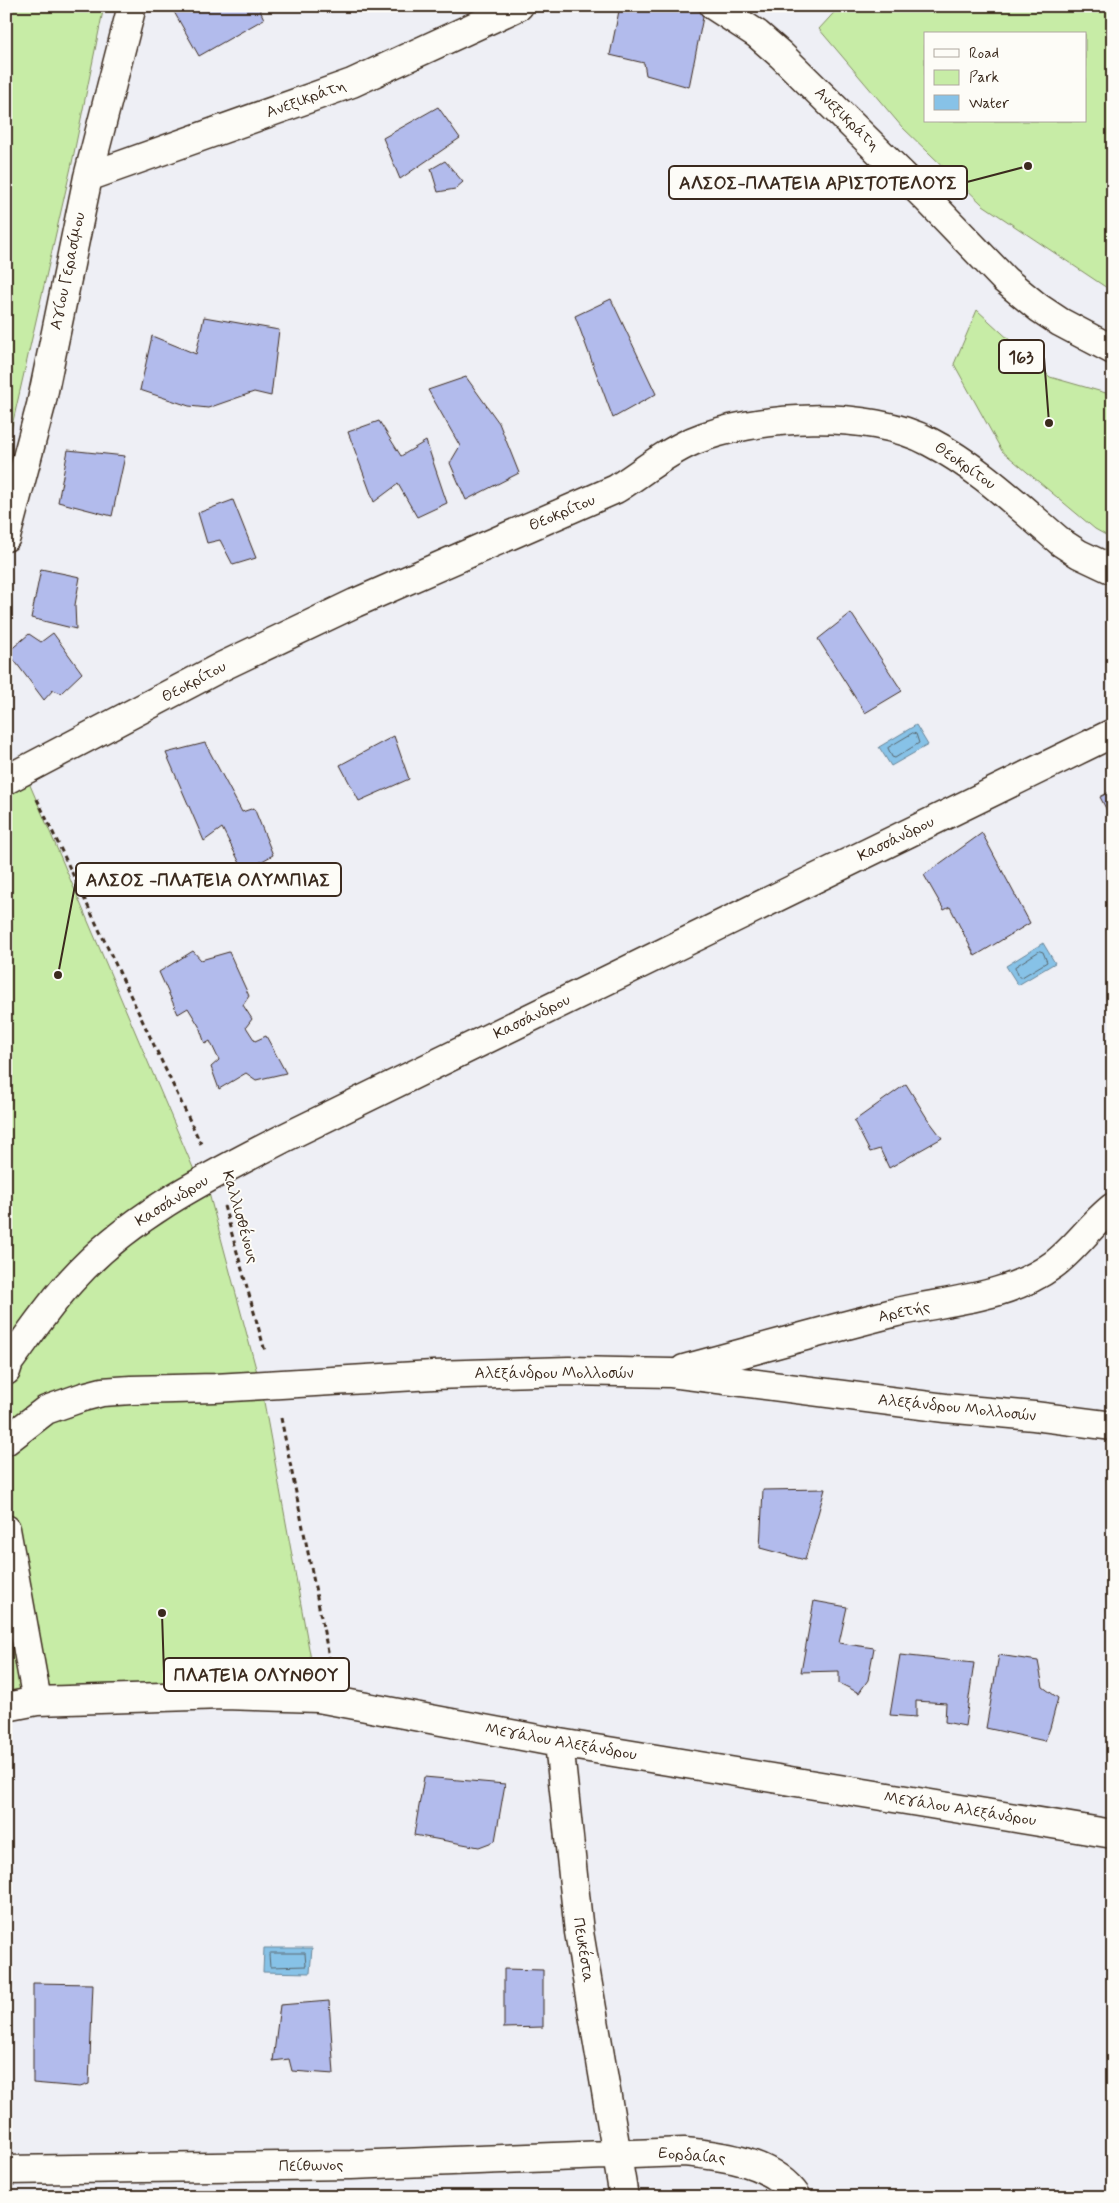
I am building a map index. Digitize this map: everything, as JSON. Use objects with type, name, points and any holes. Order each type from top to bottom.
[{"type":"street","name":"Αγίου Γερασίμου","points":[[6,537],[41,405],[88,176],[132,6]]},
{"type":"street","name":"Ανεξικράτη","points":[[88,176],[366,77],[519,6]]},
{"type":"street","name":"Ανεξικράτη","points":[[714,6],[757,34],[781,55],[934,206],[1005,280],[1039,308],[1060,322],[1113,350]]},
{"type":"street","name":"Θεοκρίτου","points":[[15,775],[69,749],[223,666],[339,611],[616,489],[652,464],[693,441],[746,427],[791,421],[835,419],[872,423],[928,440],[969,465],[1062,543],[1113,570]]},
{"type":"street","name":"Κασσάνδρου","points":[[6,1371],[9,1362],[70,1281],[98,1254],[128,1228],[215,1173],[1113,733]]},
{"type":"street","name":"Αρετής","points":[[671,1373],[835,1328],[992,1293],[1014,1285],[1052,1265],[1088,1228],[1113,1207]]},
{"type":"street","name":"Αλεξάνδρου Μολλοσών","points":[[6,1441],[46,1410],[83,1396],[102,1392],[215,1388],[433,1374],[569,1371],[671,1373],[945,1408],[1113,1426]]},
{"type":"street","points":[[6,1529],[38,1701]]},
{"type":"street","name":"Μεγάλου Αλεξάνδρου","points":[[6,1707],[38,1701],[224,1695],[318,1698],[559,1743],[1113,1834]]},
{"type":"street","name":"Πευκέστα","points":[[559,1743],[579,1932],[616,2156]]},
{"type":"street","name":"Εορδαίας","points":[[616,2156],[650,2152],[684,2152],[738,2160],[777,2176],[789,2185],[797,2197]]},
{"type":"street","points":[[616,2156],[624,2197]]},
{"type":"street","name":"Πείθωνος","points":[[6,2170],[351,2165],[616,2156]]},
{"type":"path","name":"Καλλισθένους","points":[[15,775],[215,1173],[274,1383],[337,1702]]},
{"type":"green space","points":[[6,6],[104,6],[72,163],[6,452]]},
{"type":"green space","points":[[840,6],[1113,6],[1113,292],[983,205],[902,127],[819,29]]},
{"type":"green space","points":[[977,310],[1050,377],[1113,395],[1113,539],[1095,529],[1002,451],[954,364]]},
{"type":"green space","points":[[24,771],[194,1170],[63,1269],[11,1359],[98,1254],[206,1182],[262,1391],[318,1698],[37,1701],[6,1529],[6,780]]},
{"type":"green space","points":[[6,1571],[22,1704],[6,1707]]},
{"type":"water","points":[[916,725],[928,745],[891,766],[879,747]]},
{"type":"water","points":[[1043,943],[1055,963],[1018,985],[1006,966]]},
{"type":"water","points":[[264,1948],[312,1948],[310,1973],[263,1972]]},
{"type":"building","points":[[183,6],[258,6],[264,19],[199,56],[173,10]]},
{"type":"building","points":[[620,6],[678,6],[704,12],[689,87],[646,75],[644,63],[610,55]]},
{"type":"building","points":[[438,107],[460,138],[400,179],[383,138]]},
{"type":"building","points":[[445,161],[463,182],[455,189],[438,192],[431,169]]},
{"type":"building","points":[[611,299],[656,394],[613,418],[575,316]]},
{"type":"building","points":[[204,317],[279,330],[271,396],[254,392],[208,408],[189,406],[140,390],[152,336],[196,354]]},
{"type":"building","points":[[466,377],[499,423],[519,473],[466,500],[450,463],[460,446],[428,390]]},
{"type":"building","points":[[379,421],[401,456],[426,441],[447,503],[417,517],[398,484],[374,502],[348,432]]},
{"type":"building","points":[[68,450],[125,456],[112,516],[58,502]]},
{"type":"building","points":[[233,500],[256,558],[233,565],[220,540],[207,543],[198,513]]},
{"type":"building","points":[[41,569],[80,577],[75,605],[76,629],[31,618]]},
{"type":"building","points":[[851,613],[902,691],[865,713],[818,639]]},
{"type":"building","points":[[53,633],[82,673],[61,693],[53,690],[44,700],[8,652],[29,634],[41,642]]},
{"type":"building","points":[[394,736],[409,779],[359,801],[340,765]]},
{"type":"building","points":[[205,743],[242,812],[254,808],[273,855],[244,871],[222,828],[204,841],[166,753]]},
{"type":"building","points":[[1113,790],[1113,822],[1100,797]]},
{"type":"building","points":[[982,833],[1030,923],[975,956],[950,907],[944,910],[924,875]]},
{"type":"building","points":[[193,951],[201,960],[229,952],[249,996],[243,1005],[252,1019],[246,1027],[255,1041],[266,1036],[286,1073],[256,1080],[246,1073],[219,1089],[211,1067],[219,1060],[210,1041],[205,1044],[199,1026],[188,1008],[178,1014],[159,972]]},
{"type":"building","points":[[906,1084],[942,1138],[889,1168],[880,1149],[870,1152],[854,1121]]},
{"type":"building","points":[[825,1489],[805,1560],[760,1548],[763,1490]]},
{"type":"building","points":[[814,1601],[847,1607],[839,1643],[874,1648],[868,1680],[859,1693],[839,1683],[839,1671],[801,1672]]},
{"type":"building","points":[[900,1655],[974,1663],[965,1726],[945,1722],[946,1703],[916,1701],[916,1717],[890,1715]]},
{"type":"building","points":[[999,1655],[1038,1661],[1043,1687],[1058,1698],[1045,1741],[986,1728]]},
{"type":"building","points":[[424,1777],[505,1784],[495,1841],[479,1847],[414,1835]]},
{"type":"building","points":[[504,1969],[543,1970],[543,2027],[504,2028]]},
{"type":"building","points":[[33,1983],[93,1984],[89,2084],[80,2087],[33,2083]]},
{"type":"building","points":[[329,2001],[334,2074],[292,2071],[289,2059],[273,2061],[280,2005]]},
{"type":"place","name":"ΑΛΣΟΣ-ΠΛΑΤΕΙΑ ΑΡΙΣΤΟΤΕΛΟΥΣ","points":[[1028,166]]},
{"type":"place","name":"163","points":[[1049,423]]},
{"type":"place","name":"ΑΛΣΟΣ -ΠΛΑΤΕΙΑ ΟΛΥΜΠΙΑΣ","points":[[58,975]]},
{"type":"place","name":"ΠΛΑΤΕΙΑ ΟΛΥΝΘΟΥ","points":[[162,1613]]}]
